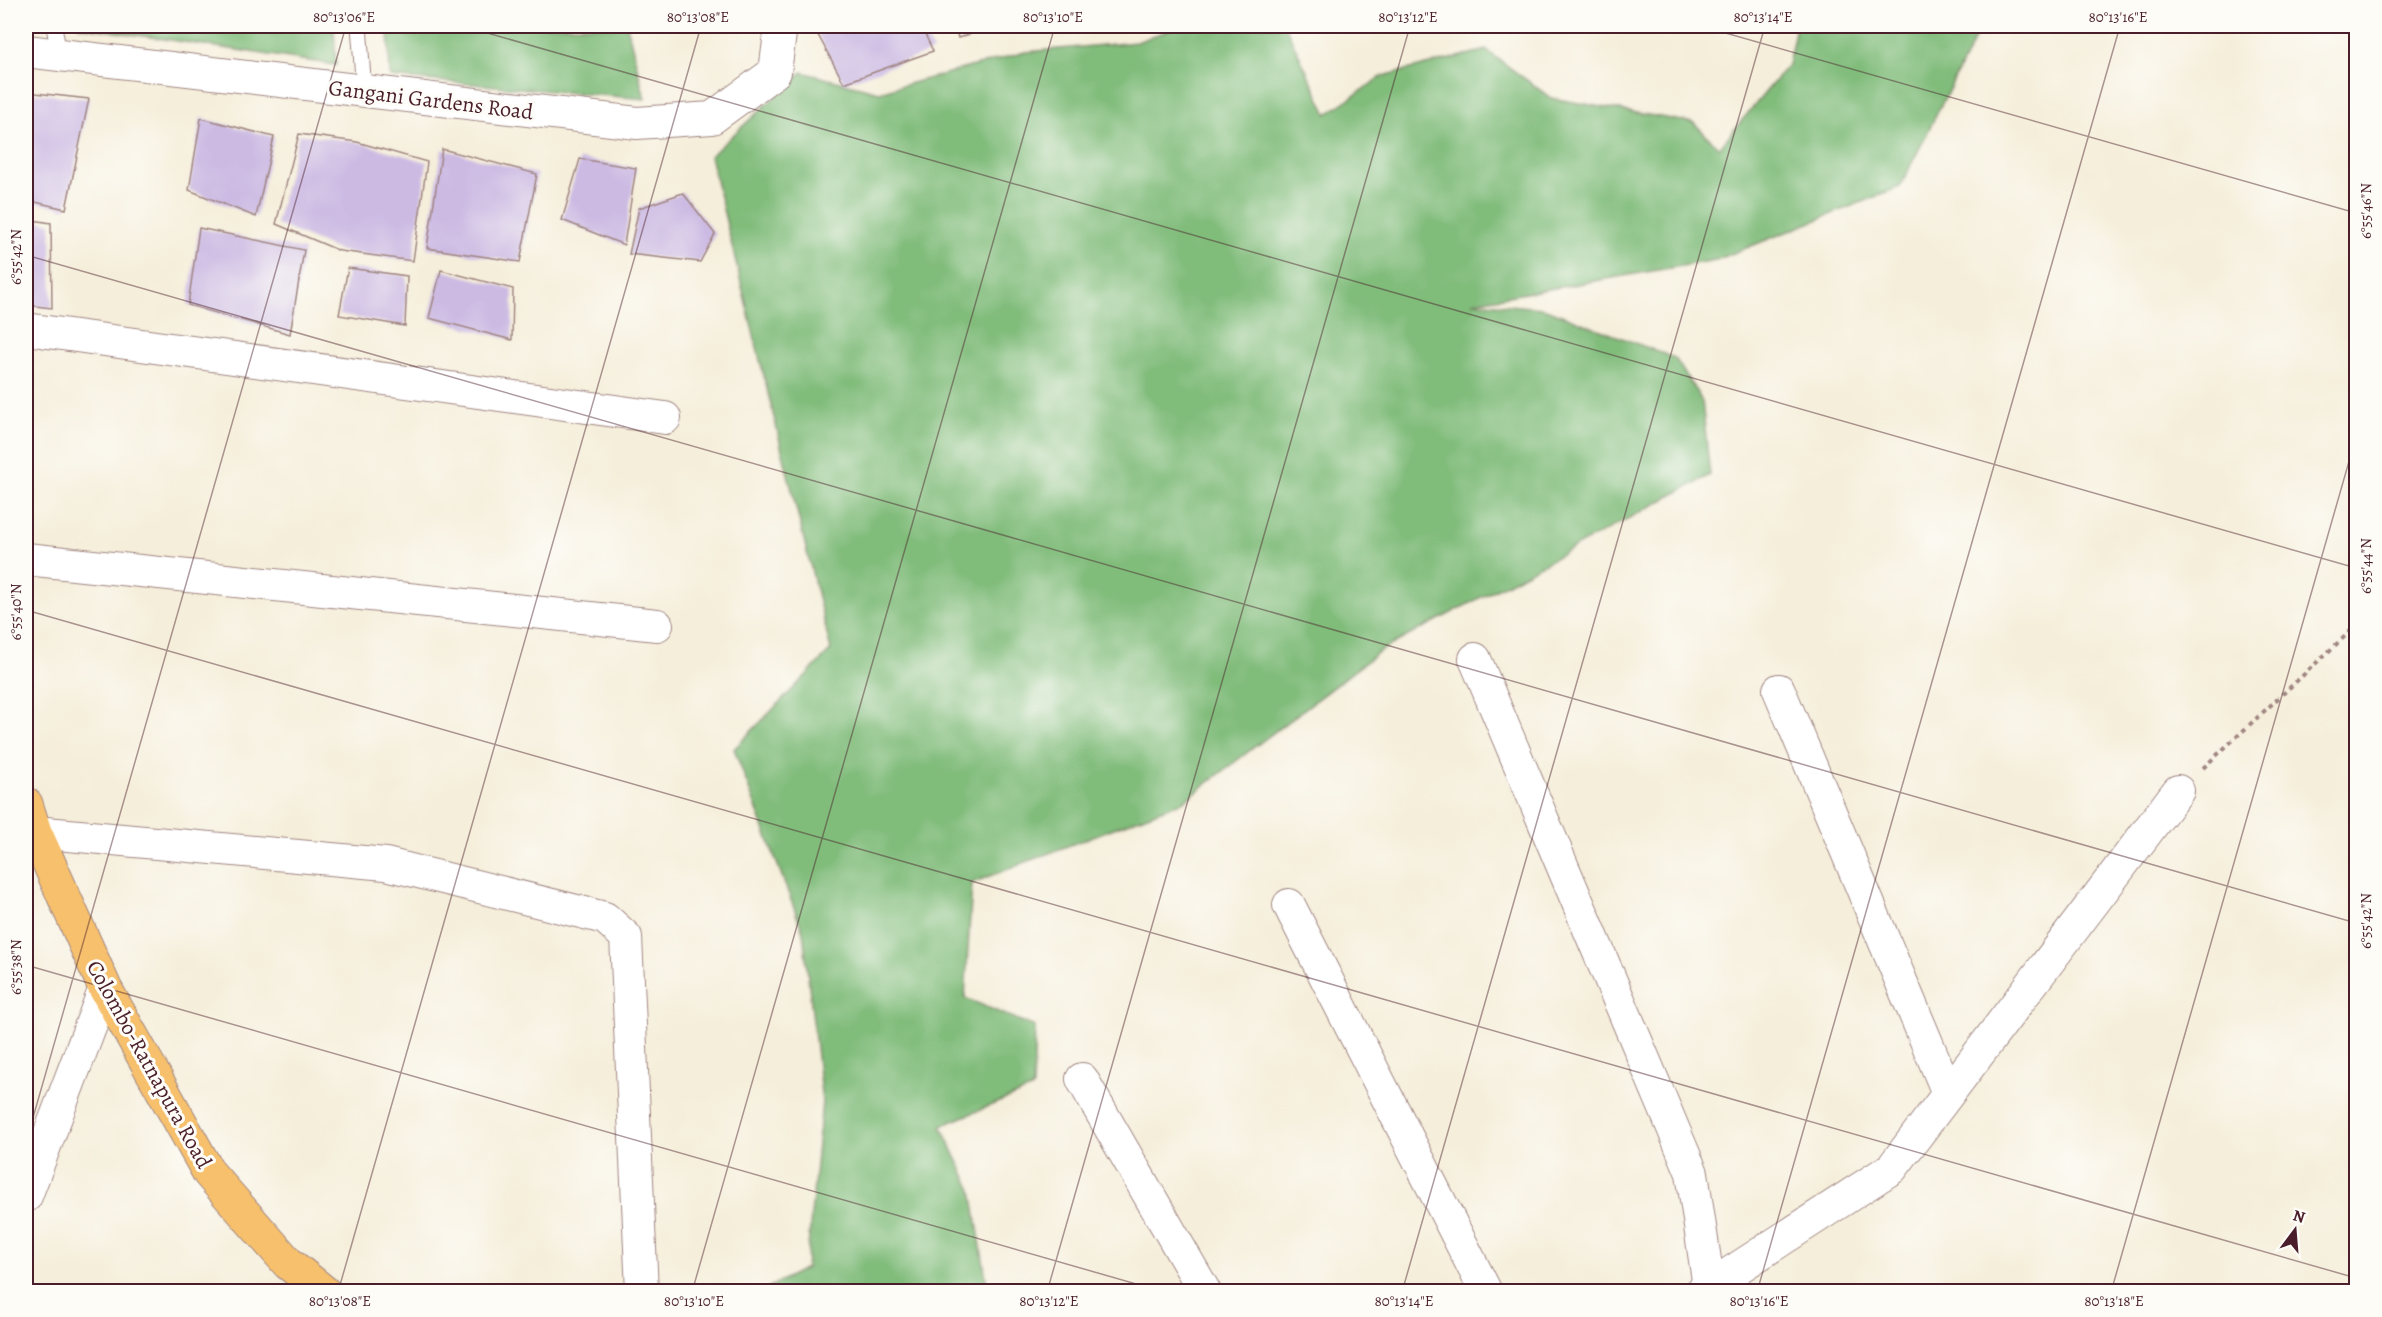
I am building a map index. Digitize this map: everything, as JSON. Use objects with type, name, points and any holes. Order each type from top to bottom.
[{"type":"highway","name":"Colombo-Ratnapura Road","points":[[30,818],[105,988],[209,1173],[288,1263],[324,1292]]},
{"type":"street","name":"Gangani Gardens Road","points":[[26,51],[57,40],[364,92],[638,123],[712,118],[775,72],[781,26]]},
{"type":"street","points":[[26,329],[665,418]]},
{"type":"street","points":[[26,559],[657,625]]},
{"type":"street","points":[[1475,659],[1692,1173],[1707,1290],[1892,1168],[2178,791]]},
{"type":"street","points":[[1779,690],[1948,1093]]},
{"type":"street","points":[[30,818],[386,864],[605,918],[626,938],[642,1292]]},
{"type":"street","points":[[1289,905],[1486,1292]]},
{"type":"street","points":[[26,1196],[105,988]]},
{"type":"street","points":[[1082,1079],[1204,1292]]},
{"type":"lane","points":[[359,26],[364,92]]},
{"type":"path","points":[[2178,791],[2356,626]]},
{"type":"green space","points":[[78,26],[334,26],[336,65]]},
{"type":"green space","points":[[388,26],[627,26],[645,99],[390,77]]},
{"type":"green space","points":[[1179,26],[1285,26],[1327,114],[1383,76],[1486,50],[1551,98],[1694,123],[1719,148],[1788,65],[1796,26],[1981,26],[1900,187],[1716,260],[1473,302],[1543,308],[1675,358],[1702,401],[1710,475],[1380,651],[1184,801],[972,883],[965,998],[1035,1027],[1033,1088],[941,1126],[972,1190],[988,1291],[762,1291],[806,1268],[822,1102],[803,932],[734,749],[831,650],[710,156],[802,72],[879,92],[1025,52],[1137,42]]},
{"type":"building","points":[[842,26],[921,26],[933,51],[844,83],[818,35]]},
{"type":"building","points":[[955,26],[994,26],[958,38]]},
{"type":"building","points":[[26,92],[89,99],[66,209],[26,200]]},
{"type":"building","points":[[201,118],[274,137],[256,217],[189,190]]},
{"type":"building","points":[[299,134],[357,142],[427,162],[413,261],[340,251],[276,224]]},
{"type":"building","points":[[442,149],[537,174],[520,262],[427,248]]},
{"type":"building","points":[[580,159],[636,168],[624,245],[562,220]]},
{"type":"building","points":[[683,193],[715,234],[700,262],[629,254],[639,208]]},
{"type":"building","points":[[26,219],[51,223],[52,308],[26,305]]},
{"type":"building","points":[[199,228],[304,250],[290,334],[188,305]]},
{"type":"building","points":[[348,268],[407,276],[405,326],[339,315]]},
{"type":"building","points":[[441,270],[513,289],[512,340],[429,318]]}]
